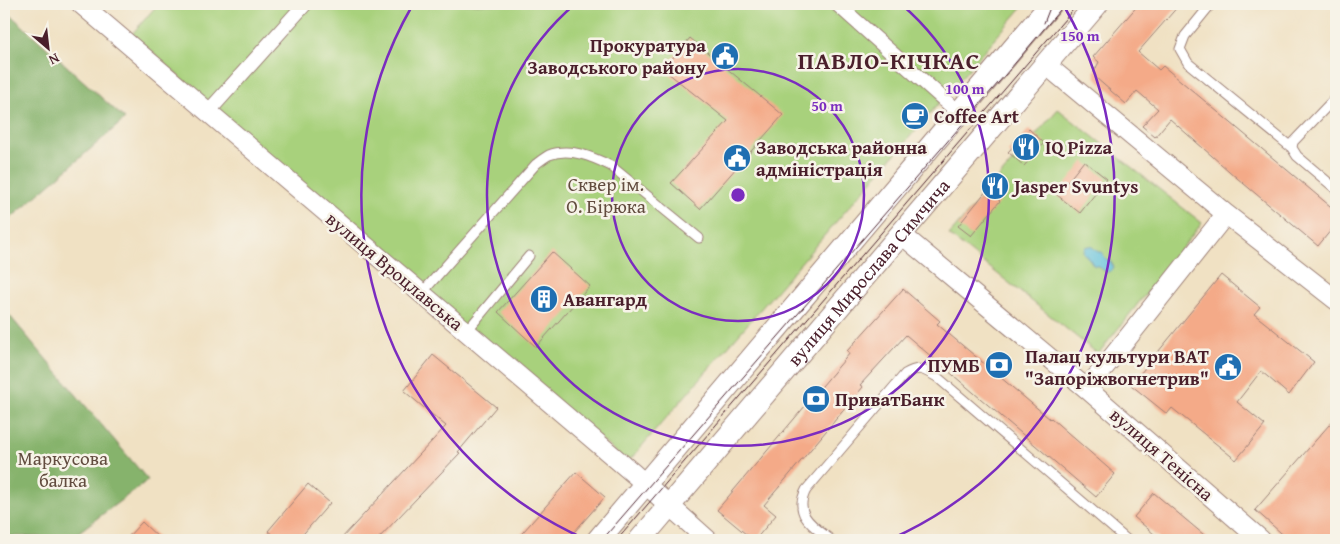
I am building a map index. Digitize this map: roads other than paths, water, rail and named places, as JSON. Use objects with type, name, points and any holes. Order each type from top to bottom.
[{"type":"street","name":"вулиця Вроцлавська","points":[[82,4],[708,540]]},
{"type":"street","points":[[208,112],[304,4]]},
{"type":"street","points":[[836,4],[950,105]]},
{"type":"street","name":"вулиця Мирослава Симчича","points":[[598,540],[1051,4]]},
{"type":"street","name":"вулиця Мирослава Симчича","points":[[640,540],[1097,4]]},
{"type":"street","points":[[1045,64],[1226,214],[1336,300]]},
{"type":"street","points":[[1087,389],[1226,214]]},
{"type":"street","name":"вулиця Тенісна","points":[[901,234],[1087,389],[1254,538]]},
{"type":"lane","points":[[1211,4],[1182,41],[1180,49],[1184,58],[1292,148],[1297,156],[1336,189]]},
{"type":"lane","points":[[1292,148],[1293,142],[1336,97]]},
{"type":"lane","points":[[421,294],[536,164],[549,155],[563,152],[578,153],[595,158],[611,166],[698,238]]},
{"type":"lane","points":[[466,332],[529,256]]},
{"type":"lane","points":[[831,540],[804,516],[802,505],[806,490],[905,374],[913,369],[923,368],[937,377],[1127,540]]},
{"type":"water","points":[[1091,246],[1098,252],[1102,252],[1114,267],[1111,271],[1106,272],[1093,265],[1083,253],[1085,247]]},
{"type":"tram line","points":[[1044,23],[1050,4]]},
{"type":"tram line","points":[[602,540],[1065,4]]},
{"type":"tram line","points":[[617,540],[1078,4]]},
{"type":"place","name":"Прокуратура Заводського району","points":[[725,56]]},
{"type":"place","name":"Coffee Art","points":[[915,116]]},
{"type":"place","name":"IQ Pіzza","points":[[1026,147]]},
{"type":"place","name":"Заводська районна адміністрація","points":[[737,158]]},
{"type":"place","name":"Jasper Svuntys","points":[[995,186]]},
{"type":"place","name":"Авангард","points":[[544,299]]},
{"type":"place","name":"ПУМБ","points":[[999,365]]},
{"type":"place","name":"Палац культури ВАТ \"Запоріжвогнетрив\"","points":[[1228,367]]},
{"type":"place","name":"ПриватБанк","points":[[816,399]]},
{"type":"district","name":"ПАВЛО-КІЧКАС","points":[[889,61]]},
{"type":"park label","name":"Сквер ім. О. Бірюка","points":[[606,195]]},
{"type":"park label","name":"Маркусова балка","points":[[63,469]]}]
